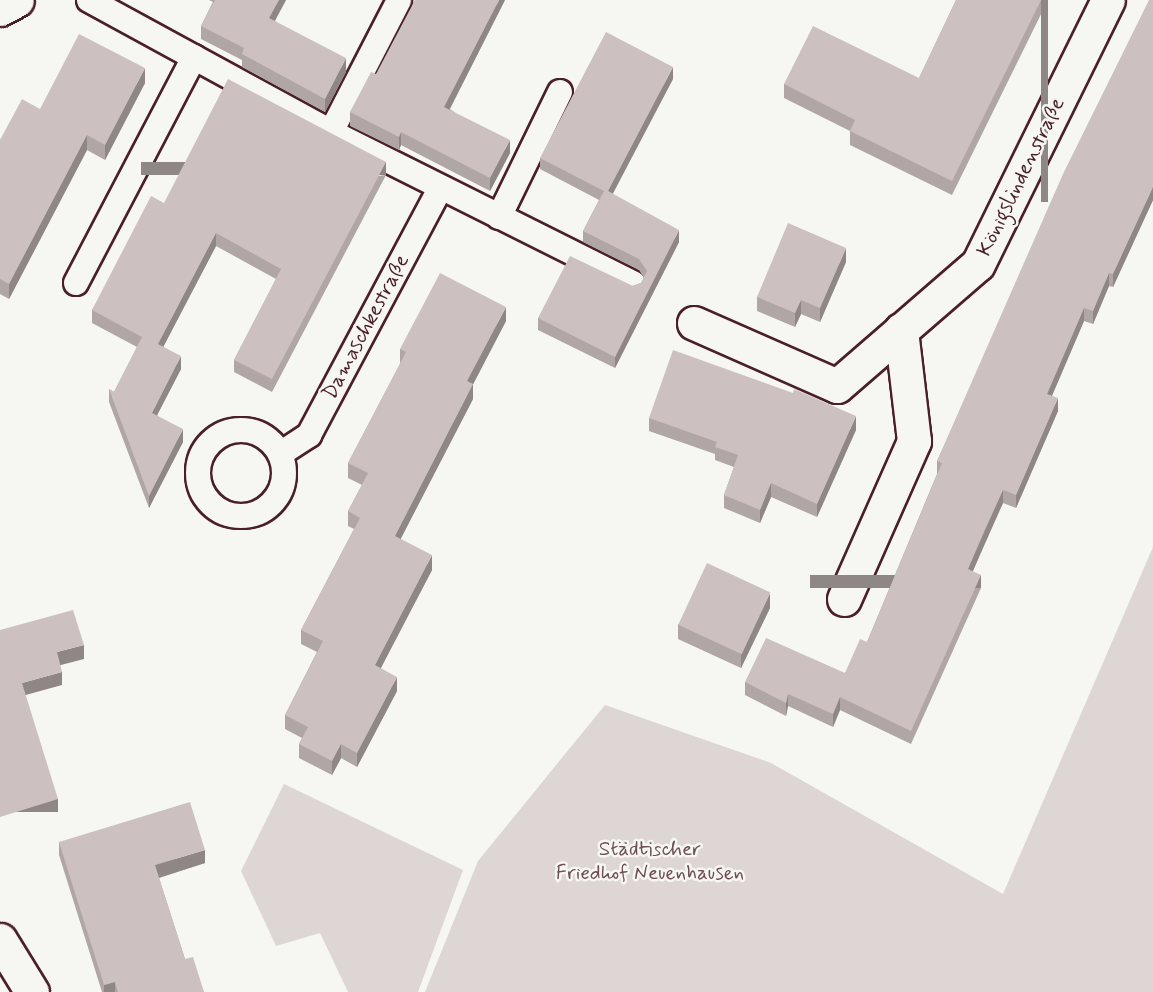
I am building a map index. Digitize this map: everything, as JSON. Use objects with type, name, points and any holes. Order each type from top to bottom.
[{"type":"street","points":[[0,9],[17,0]]},
{"type":"street","name":"Königslindenstraße","points":[[694,323],[837,386],[978,264],[1108,0]]},
{"type":"street","points":[[844,599],[914,441],[901,330]]},
{"type":"street","points":[[0,940],[32,992]]},
{"type":"lane","points":[[89,0],[440,189],[633,283]]},
{"type":"lane","points":[[331,132],[399,0]]},
{"type":"lane","points":[[76,283],[194,57]]},
{"type":"lane","points":[[499,217],[560,92]]},
{"type":"lane","name":"Damaschkestraße","points":[[280,454],[309,435],[440,189]]},
{"type":"green space","name":"Städtischer Friedhof Neuenhausen","points":[[1153,547],[1153,992],[425,992],[478,861],[605,705],[771,763],[1003,894]]},
{"type":"green space","points":[[284,784],[463,870],[418,992],[348,992],[320,933],[276,946],[241,871]]},
{"type":"building","points":[[215,0],[279,0],[269,18],[346,58],[325,99],[242,54],[244,48],[201,26]]},
{"type":"building","points":[[415,0],[499,0],[444,107],[510,140],[490,178],[401,132],[399,137],[350,112],[371,72],[376,74]]},
{"type":"building","points":[[956,0],[1041,0],[952,181],[850,131],[855,120],[784,84],[813,26],[919,78]]},
{"type":"building","points":[[1149,0],[1153,0],[1153,187],[1113,274],[1109,273],[1093,311],[1084,308],[1047,394],[1058,398],[1016,495],[1003,490],[985,529],[968,569],[981,575],[911,731],[840,697],[833,714],[788,694],[786,703],[745,682],[766,638],[845,673],[860,639],[867,642],[942,463],[937,461],[1063,174]]},
{"type":"building","points":[[606,32],[673,67],[608,191],[679,230],[615,357],[538,318],[570,256],[633,286],[641,283],[647,271],[639,259],[583,231],[604,191],[540,158]]},
{"type":"building","points":[[79,34],[145,68],[105,145],[87,135],[9,284],[0,279],[0,140],[22,99],[40,109]]},
{"type":"building","points":[[228,79],[386,162],[272,379],[234,360],[281,269],[216,233],[158,344],[181,356],[152,413],[183,429],[149,496],[109,389],[114,392],[142,337],[92,310],[151,196],[164,203]]},
{"type":"building","points":[[788,223],[846,248],[820,308],[801,300],[795,313],[757,297]]},
{"type":"building","points":[[440,273],[506,307],[467,381],[473,384],[395,536],[432,555],[375,665],[397,677],[357,753],[341,744],[332,761],[299,744],[308,727],[285,715],[323,641],[301,630],[360,518],[348,511],[368,473],[348,463],[406,352],[400,349]]},
{"type":"building","points":[[673,350],[793,393],[794,389],[856,416],[817,504],[771,483],[760,510],[724,495],[738,455],[715,447],[717,442],[649,418]]},
{"type":"building","points":[[707,563],[770,593],[742,654],[678,625]]},
{"type":"building","points":[[73,610],[84,645],[57,652],[62,672],[22,683],[58,799],[0,817],[0,630]]},
{"type":"building","points":[[190,802],[205,850],[155,865],[185,959],[193,957],[204,992],[118,992],[115,982],[104,985],[59,842]]}]
